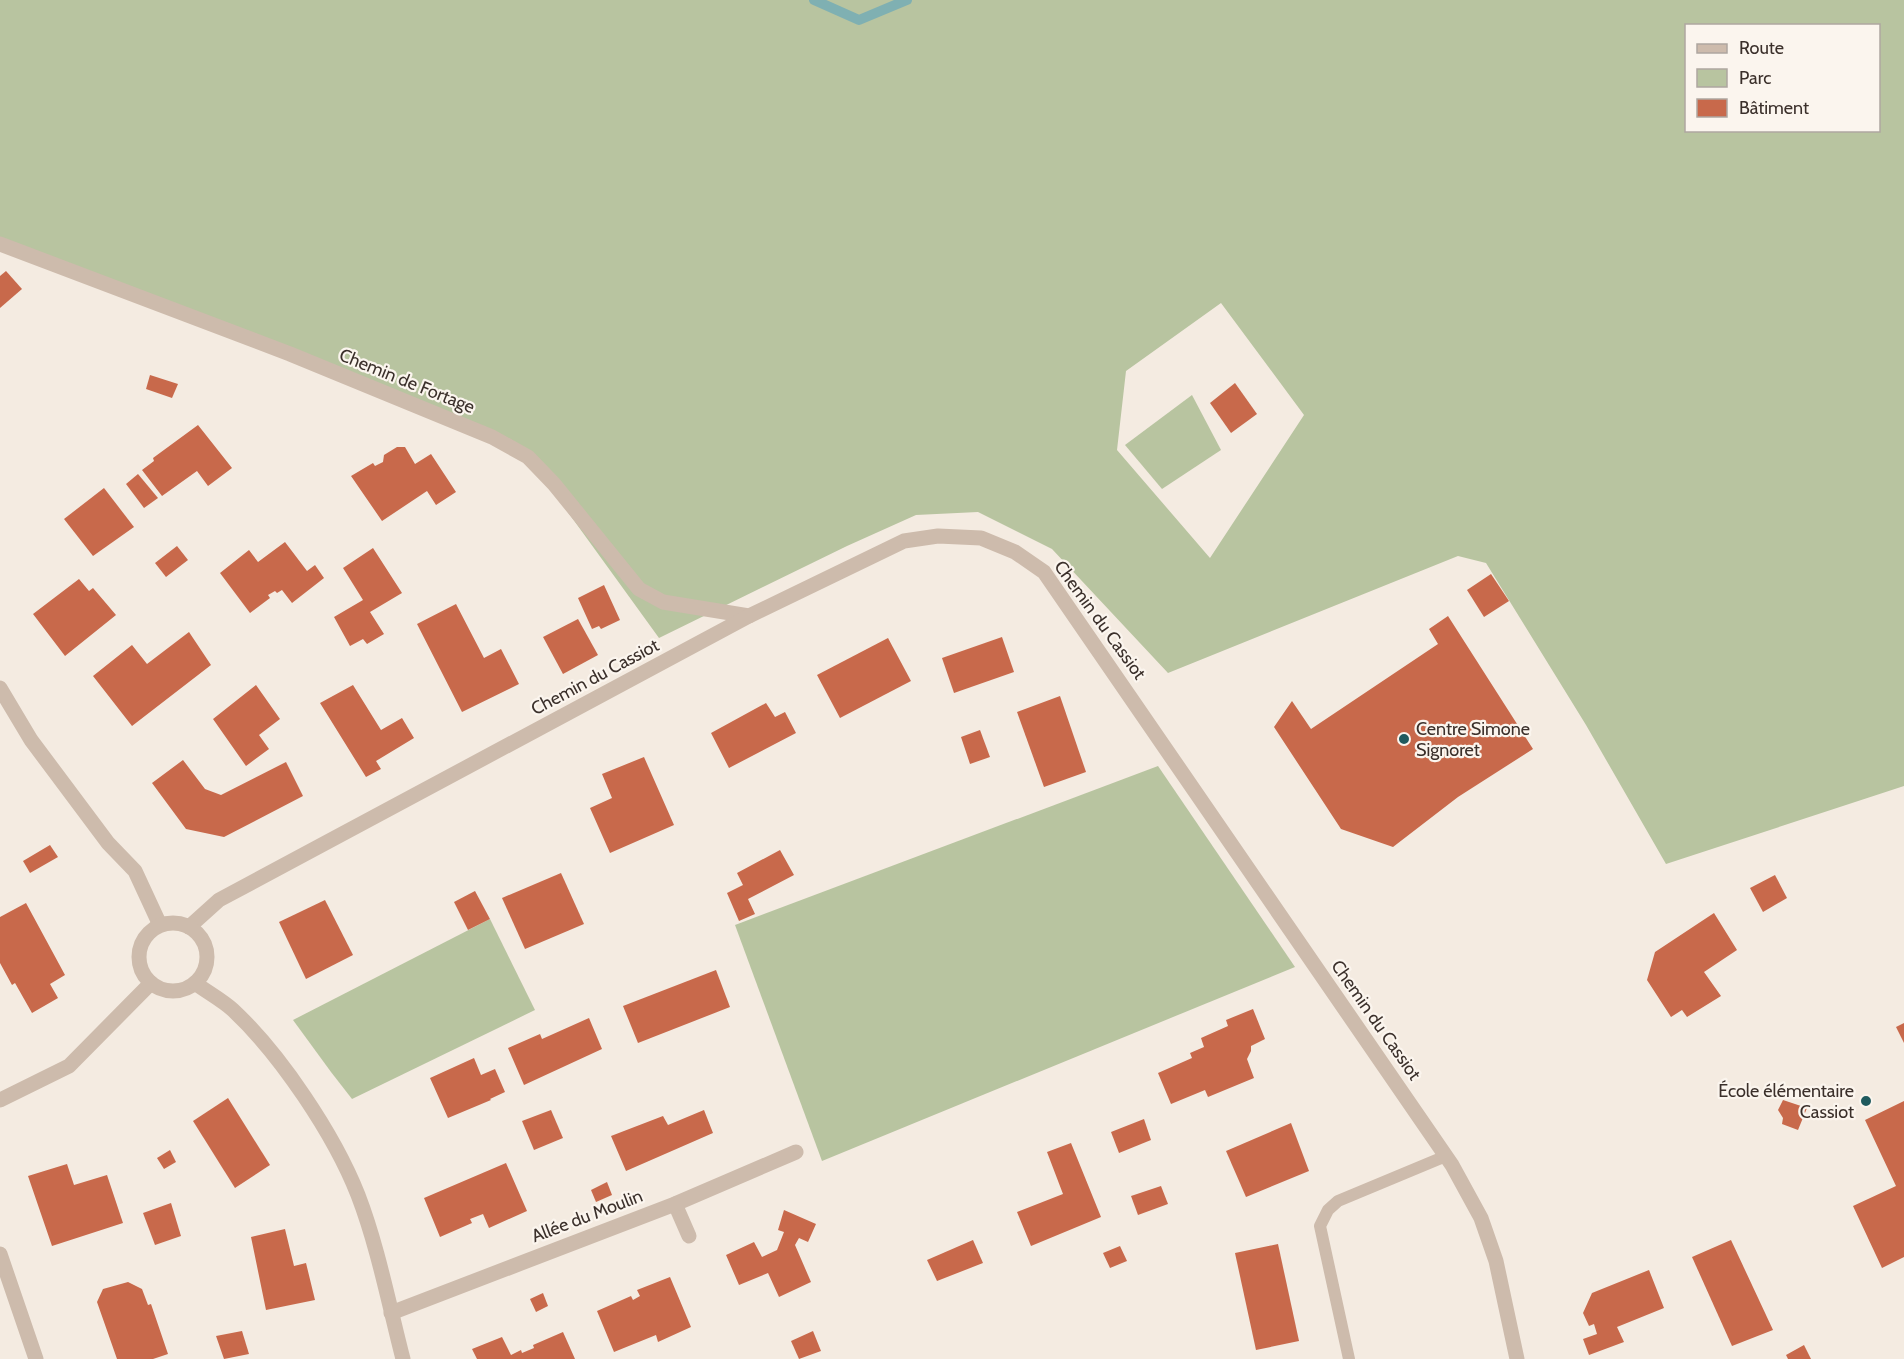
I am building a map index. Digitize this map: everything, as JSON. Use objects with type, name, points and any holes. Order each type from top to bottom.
[{"type":"street","name":"Chemin de Fortage","points":[[0,244],[290,354],[492,437],[528,457],[541,470],[639,589],[663,602],[749,616]]},
{"type":"street","name":"Chemin du Cassiot","points":[[189,927],[219,900],[749,616],[904,541],[938,536],[981,538],[1016,552],[1044,572],[1446,1156],[1481,1218],[1496,1261],[1517,1359]]},
{"type":"street","points":[[0,688],[31,740],[108,843],[135,871],[160,926]]},
{"type":"street","points":[[175,922],[189,927],[202,938],[208,953],[205,970],[195,983],[184,989],[173,991],[161,989],[151,983],[143,972],[139,959],[142,945],[148,934],[160,926],[175,922]]},
{"type":"street","points":[[0,1100],[69,1066],[151,983]]},
{"type":"street","points":[[195,983],[232,1009],[270,1052],[314,1111],[358,1196],[403,1359]]},
{"type":"street","name":"Allée du Moulin","points":[[391,1313],[675,1204],[796,1152]]},
{"type":"street","points":[[675,1204],[689,1236]]},
{"type":"street","points":[[0,1254],[36,1359]]},
{"type":"lane","points":[[1349,1359],[1320,1226],[1328,1210],[1338,1201],[1446,1156]]},
{"type":"green space","points":[[0,0],[1904,0],[1904,786],[1666,864],[1586,725],[1486,563],[1458,556],[1168,673],[1052,549],[978,512],[916,515],[847,546],[659,638],[528,457],[0,244]],"holes":[[[1221,303],[1304,415],[1210,558],[1117,450],[1126,371]]]},
{"type":"green space","points":[[1192,395],[1221,450],[1162,489],[1125,445]]},
{"type":"green space","points":[[1158,766],[1295,967],[822,1161],[735,925]]},
{"type":"green space","points":[[490,919],[535,1010],[352,1099],[293,1020]]},
{"type":"building","points":[[6,271],[22,289],[0,308],[0,276]]},
{"type":"building","points":[[150,375],[178,384],[172,398],[146,389]]},
{"type":"building","points":[[1235,383],[1257,414],[1231,433],[1210,403]]},
{"type":"building","points":[[198,425],[232,468],[208,486],[197,471],[162,496],[142,470],[154,461],[153,458]]},
{"type":"building","points":[[397,447],[405,447],[415,464],[431,454],[456,492],[436,505],[427,491],[382,521],[351,476],[373,463],[375,466],[383,462],[384,455]]},
{"type":"building","points":[[138,474],[158,498],[144,508],[126,484]]},
{"type":"building","points":[[104,488],[134,527],[93,556],[64,519]]},
{"type":"building","points":[[285,542],[307,571],[315,565],[324,578],[292,603],[282,590],[277,593],[275,591],[268,595],[270,598],[250,613],[220,573],[249,550],[258,562]]},
{"type":"building","points":[[177,546],[188,560],[166,577],[155,563]]},
{"type":"building","points":[[373,548],[402,593],[370,612],[384,634],[367,644],[363,639],[350,646],[334,617],[363,600],[343,568]]},
{"type":"building","points":[[1491,574],[1509,601],[1484,617],[1467,590]]},
{"type":"building","points":[[79,579],[89,591],[93,588],[116,615],[65,656],[33,614]]},
{"type":"building","points":[[604,585],[620,620],[601,629],[599,626],[592,629],[578,598]]},
{"type":"building","points":[[456,604],[484,658],[501,649],[519,684],[462,712],[417,624]]},
{"type":"building","name":"Centre Simone Signoret","points":[[1448,616],[1533,749],[1458,797],[1393,847],[1341,829],[1274,727],[1292,701],[1311,729],[1438,644],[1429,629]]},
{"type":"building","points":[[578,619],[598,655],[563,674],[543,637]]},
{"type":"building","points":[[189,632],[211,665],[132,726],[93,676],[132,645],[147,664]]},
{"type":"building","points":[[1002,637],[1014,672],[954,693],[942,658]]},
{"type":"building","points":[[888,638],[911,681],[840,718],[817,675]]},
{"type":"building","points":[[256,685],[280,719],[259,735],[269,749],[246,766],[213,719]]},
{"type":"building","points":[[353,685],[381,730],[402,718],[414,738],[376,761],[381,769],[366,777],[320,703]]},
{"type":"building","points":[[1060,696],[1086,772],[1044,787],[1017,712]]},
{"type":"building","points":[[766,703],[775,717],[785,712],[796,733],[729,768],[711,733]]},
{"type":"building","points":[[980,730],[990,757],[970,764],[961,737]]},
{"type":"building","points":[[644,757],[674,825],[610,853],[590,808],[612,798],[602,774]]},
{"type":"building","points":[[183,760],[205,789],[221,795],[286,762],[303,796],[224,837],[186,829],[152,783]]},
{"type":"building","points":[[50,845],[58,857],[30,873],[23,861]]},
{"type":"building","points":[[780,850],[794,875],[748,899],[755,914],[739,921],[727,893],[743,885],[737,873]]},
{"type":"building","points":[[561,873],[584,924],[525,949],[502,898]]},
{"type":"building","points":[[1775,875],[1787,898],[1763,912],[1750,888]]},
{"type":"building","points":[[475,891],[490,919],[468,930],[454,902]]},
{"type":"building","points":[[325,900],[353,955],[306,979],[279,922]]},
{"type":"building","points":[[26,903],[65,975],[50,984],[58,998],[32,1013],[15,983],[12,985],[0,963],[0,917]]},
{"type":"building","points":[[1714,913],[1737,950],[1704,972],[1721,996],[1687,1017],[1682,1010],[1671,1017],[1647,980],[1655,952]]},
{"type":"building","points":[[716,970],[730,1007],[638,1043],[623,1006]]},
{"type":"building","points":[[1253,1009],[1265,1039],[1251,1046],[1247,1059],[1254,1078],[1208,1097],[1205,1090],[1171,1104],[1158,1073],[1192,1058],[1190,1053],[1204,1047],[1201,1038],[1228,1026],[1226,1020]]},
{"type":"building","points":[[589,1018],[602,1049],[524,1085],[508,1048],[540,1034],[542,1039]]},
{"type":"building","points":[[1904,1023],[1904,1043],[1896,1027]]},
{"type":"building","points":[[474,1058],[481,1075],[495,1069],[505,1092],[448,1118],[430,1078]]},
{"type":"building","points":[[228,1098],[270,1165],[235,1188],[193,1121]]},
{"type":"building","points":[[1783,1100],[1807,1108],[1798,1130],[1782,1124],[1783,1118],[1778,1110]]},
{"type":"building","points":[[1904,1101],[1904,1257],[1882,1268],[1853,1206],[1896,1186],[1865,1120]]},
{"type":"building","points":[[551,1110],[563,1138],[534,1150],[522,1121]]},
{"type":"building","points":[[704,1110],[713,1133],[626,1171],[611,1136],[663,1116],[668,1125]]},
{"type":"building","points":[[1144,1119],[1151,1140],[1119,1153],[1111,1132]]},
{"type":"building","points":[[1291,1123],[1309,1171],[1246,1197],[1226,1151]]},
{"type":"building","points":[[1071,1143],[1101,1217],[1031,1246],[1017,1212],[1063,1194],[1047,1152]]},
{"type":"building","points":[[170,1150],[176,1162],[164,1169],[157,1158]]},
{"type":"building","points":[[506,1163],[527,1211],[489,1228],[483,1214],[470,1219],[472,1223],[440,1237],[424,1198]]},
{"type":"building","points":[[67,1164],[74,1185],[107,1175],[123,1223],[52,1246],[28,1176]]},
{"type":"building","points":[[607,1182],[612,1195],[596,1202],[591,1190]]},
{"type":"building","points":[[1161,1186],[1168,1204],[1138,1215],[1131,1196]]},
{"type":"building","points":[[171,1203],[181,1236],[155,1245],[143,1213]]},
{"type":"building","points":[[784,1210],[816,1224],[808,1242],[799,1238],[795,1245],[811,1282],[779,1297],[768,1273],[739,1285],[726,1255],[754,1242],[762,1257],[777,1250],[784,1232],[778,1230]]},
{"type":"building","points":[[285,1229],[294,1266],[306,1263],[315,1300],[266,1310],[251,1237]]},
{"type":"building","points":[[973,1240],[983,1263],[937,1281],[927,1260]]},
{"type":"building","points":[[1731,1240],[1773,1330],[1732,1346],[1692,1257]]},
{"type":"building","points":[[1278,1244],[1299,1341],[1256,1350],[1235,1253]]},
{"type":"building","points":[[1120,1246],[1127,1261],[1110,1268],[1103,1253]]},
{"type":"building","points":[[1649,1270],[1664,1308],[1617,1327],[1624,1342],[1589,1355],[1583,1339],[1597,1334],[1594,1324],[1589,1326],[1583,1313],[1592,1293]]},
{"type":"building","points":[[670,1277],[691,1327],[658,1342],[656,1335],[614,1352],[597,1311],[631,1296],[633,1300],[640,1296],[637,1290]]},
{"type":"building","points":[[128,1282],[142,1289],[148,1305],[151,1304],[168,1354],[153,1359],[117,1359],[97,1302],[103,1289]]},
{"type":"building","points":[[543,1293],[548,1306],[536,1312],[530,1299]]},
{"type":"building","points":[[242,1331],[249,1354],[224,1359],[216,1336]]},
{"type":"building","points":[[813,1331],[821,1351],[799,1359],[791,1341]]},
{"type":"building","points":[[563,1332],[575,1359],[477,1359],[472,1349],[502,1337],[511,1355],[521,1350],[522,1353],[534,1348],[533,1345]]},
{"type":"building","points":[[1804,1345],[1811,1359],[1788,1359],[1786,1355]]},
{"type":"waterway","points":[[814,0],[859,20],[907,0]]},
{"type":"place","name":"Centre Simone Signoret","points":[[1404,739]]},
{"type":"place","name":"École élémentaire Cassiot","points":[[1866,1101]]}]
